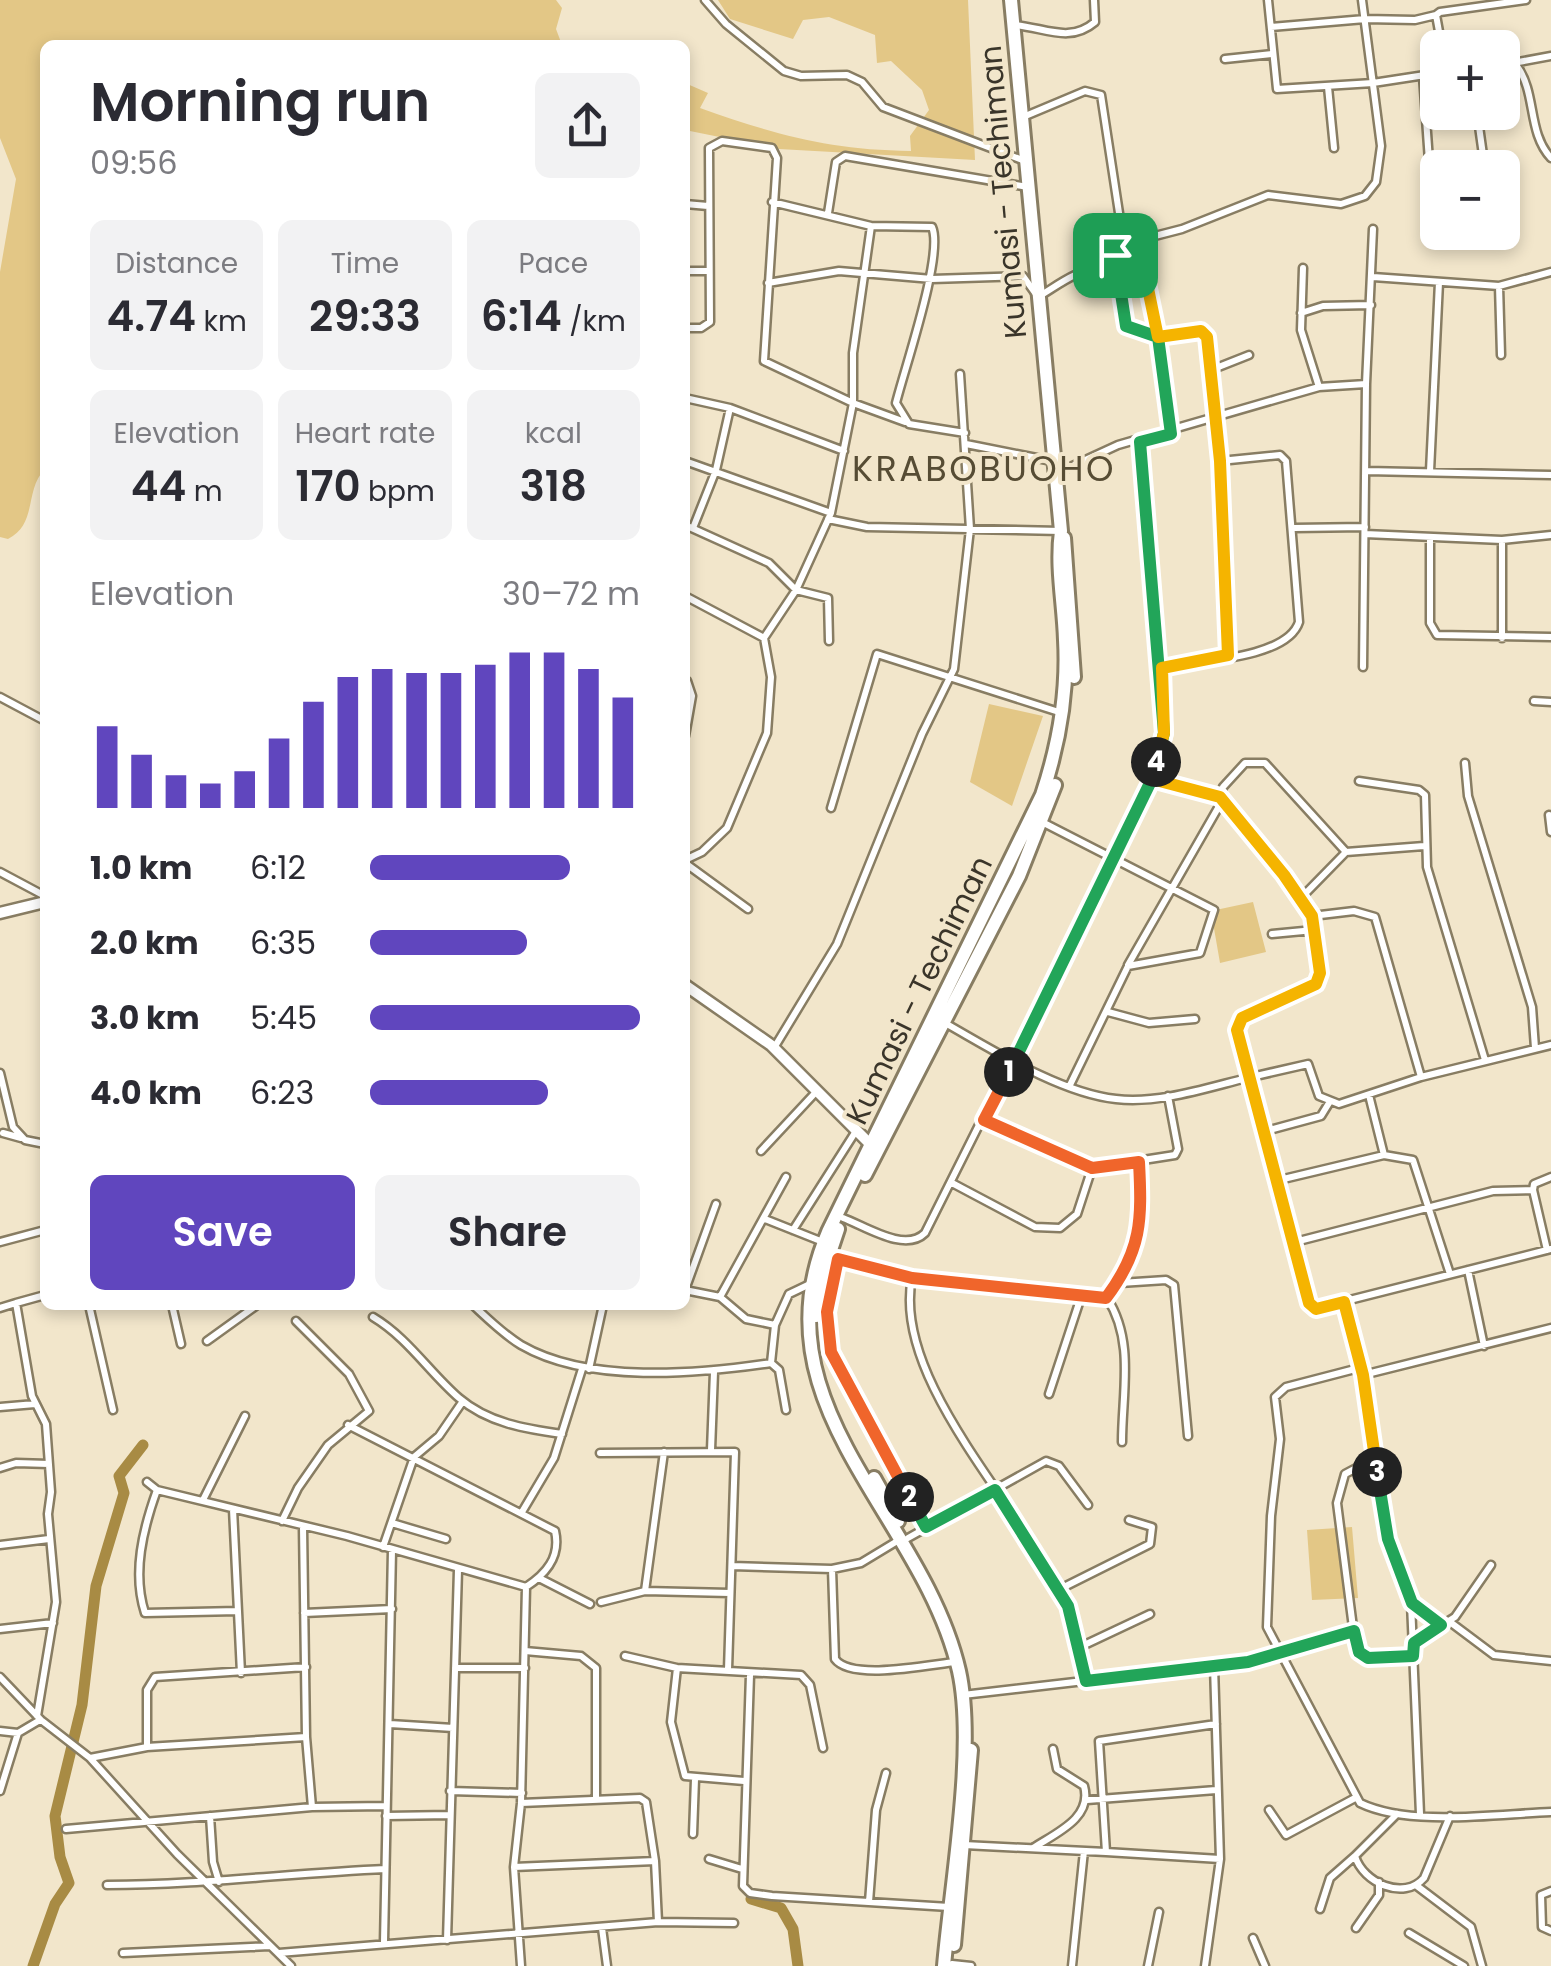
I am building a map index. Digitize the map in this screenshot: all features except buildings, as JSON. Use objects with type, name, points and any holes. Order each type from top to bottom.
[{"type":"highway","name":"Kumasi - Techiman","points":[[949,1965],[949,1907],[966,1694],[934,1600],[904,1539],[818,1392],[808,1337],[810,1284],[830,1252],[870,1144],[987,923],[1042,795],[1062,714],[1066,659],[1058,555],[1061,530],[1011,0]]},
{"type":"highway","points":[[949,1965],[964,1846],[966,1694],[951,1618],[834,1407],[823,1377],[816,1326],[830,1252],[843,1218],[944,1023],[987,923],[1041,821],[1063,756],[1074,687],[1068,555],[1061,530]]},
{"type":"street","points":[[706,0],[726,24],[784,70],[801,76],[847,75],[862,82],[883,107],[1026,161]]},
{"type":"street","points":[[1014,25],[1037,26],[1054,34],[1079,33],[1096,22],[1094,0]]},
{"type":"street","points":[[1268,0],[1278,88],[1328,87],[1420,76]]},
{"type":"street","points":[[1120,245],[1232,212],[1268,195],[1342,204],[1365,196],[1381,166],[1362,0]]},
{"type":"street","points":[[1270,27],[1364,19],[1405,21],[1458,6],[1526,0]]},
{"type":"street","points":[[1436,15],[1439,30]]},
{"type":"street","points":[[1225,59],[1273,54]]},
{"type":"street","points":[[1520,65],[1551,56]]},
{"type":"street","points":[[1520,70],[1527,80],[1537,139],[1551,158]]},
{"type":"street","points":[[1328,87],[1334,148]]},
{"type":"street","points":[[768,283],[862,272],[932,279],[1023,276],[1038,297],[1077,274],[1101,267],[1115,255],[1122,226],[1100,95],[1086,91],[1022,117]]},
{"type":"street","points":[[690,328],[701,328],[710,322],[709,148],[722,141],[763,144],[776,152],[764,362],[908,424],[965,433]]},
{"type":"street","points":[[828,213],[836,162],[846,156],[1029,187]]},
{"type":"street","points":[[772,202],[871,226],[932,228],[932,279],[912,333],[896,403],[908,424]]},
{"type":"street","points":[[690,204],[708,206]]},
{"type":"street","points":[[690,859],[727,828],[767,733],[771,676],[764,638],[796,590],[829,516],[853,403],[853,353],[871,226]]},
{"type":"street","points":[[1363,667],[1372,229]]},
{"type":"street","points":[[1138,240],[1158,337],[1171,434]]},
{"type":"street","points":[[1115,255],[1126,326],[1158,337],[1201,331],[1209,343],[1220,461],[1228,655]]},
{"type":"street","points":[[1303,268],[1301,330],[1318,387]]},
{"type":"street","points":[[690,271],[708,271]]},
{"type":"street","points":[[1373,277],[1499,286],[1551,272]]},
{"type":"street","points":[[1430,471],[1438,282]]},
{"type":"street","points":[[1499,286],[1501,355]]},
{"type":"street","points":[[1300,313],[1324,306],[1371,306]]},
{"type":"street","points":[[1211,370],[1249,355]]},
{"type":"street","points":[[774,1048],[836,944],[922,734],[950,679],[958,652],[970,529],[960,374]]},
{"type":"street","points":[[966,444],[1053,468],[1318,387],[1366,384]]},
{"type":"street","points":[[690,399],[730,408],[844,451]]},
{"type":"street","points":[[690,525],[716,470],[730,408]]},
{"type":"street","points":[[843,1218],[901,1240],[918,1240],[1014,1062],[1152,779],[1164,733],[1162,668],[1140,442]]},
{"type":"street","points":[[1162,668],[1264,652],[1296,630],[1294,528],[1284,458],[1220,461]]},
{"type":"street","points":[[690,463],[867,527],[1061,530]]},
{"type":"street","points":[[1367,471],[1551,475]]},
{"type":"street","points":[[690,527],[770,563],[796,590],[828,598],[830,642]]},
{"type":"street","points":[[1294,528],[1502,540],[1550,535]]},
{"type":"street","points":[[1430,538],[1432,629],[1447,638],[1551,637]]},
{"type":"street","points":[[1502,540],[1502,638]]},
{"type":"street","points":[[690,599],[764,638]]},
{"type":"street","points":[[832,808],[875,655],[1062,714]]},
{"type":"street","points":[[0,697],[40,717]]},
{"type":"street","points":[[1534,702],[1551,702]]},
{"type":"street","points":[[1070,1085],[1128,966],[1221,799],[1223,787],[1245,763],[1265,763],[1346,852]]},
{"type":"street","points":[[1465,764],[1468,796],[1532,1007],[1535,1048]]},
{"type":"street","points":[[1152,779],[1221,799],[1312,916],[1320,973],[1316,984],[1237,1022],[1247,1078],[1312,1307],[1549,1250],[1533,1190],[1534,1184],[1551,1177]]},
{"type":"street","points":[[1360,782],[1423,792],[1424,846],[1485,1060]]},
{"type":"street","points":[[1548,815],[1551,832]]},
{"type":"street","points":[[1041,821],[1214,910],[1204,948],[1192,955],[1128,966]]},
{"type":"street","points":[[1300,899],[1346,852],[1424,846]]},
{"type":"street","points":[[690,866],[748,909]]},
{"type":"street","points":[[0,872],[40,896]]},
{"type":"street","points":[[0,913],[40,901]]},
{"type":"street","points":[[1312,916],[1354,911],[1375,917],[1420,1076]]},
{"type":"street","points":[[1272,934],[1314,930]]},
{"type":"street","points":[[690,989],[774,1048],[870,1144]]},
{"type":"street","points":[[1108,1012],[1149,1023],[1195,1018]]},
{"type":"street","points":[[944,1023],[1014,1062],[1116,1099],[1168,1096],[1308,1064],[1319,1096],[1329,1103]]},
{"type":"street","points":[[1262,1132],[1321,1116],[1329,1103],[1370,1094],[1420,1076],[1551,1045]]},
{"type":"street","points":[[0,1073],[13,1127],[20,1138]]},
{"type":"street","points":[[761,1151],[816,1092]]},
{"type":"street","points":[[1370,1094],[1384,1155]]},
{"type":"street","points":[[984,1120],[1092,1168],[1139,1162],[1177,1152],[1168,1096]]},
{"type":"street","points":[[2,1133],[13,1127]]},
{"type":"street","points":[[793,1230],[856,1131]]},
{"type":"street","points":[[2,1133],[40,1143]]},
{"type":"street","points":[[1275,1181],[1384,1155],[1413,1160],[1450,1274]]},
{"type":"street","points":[[1106,1298],[1120,1282],[1135,1251],[1142,1214],[1139,1162]]},
{"type":"street","points":[[952,1183],[1035,1226],[1060,1228],[1077,1214],[1092,1168]]},
{"type":"street","points":[[720,1297],[786,1176]]},
{"type":"street","points":[[1291,1243],[1493,1192],[1533,1190]]},
{"type":"street","points":[[690,1276],[716,1204]]},
{"type":"street","points":[[765,1219],[830,1252],[912,1278],[1106,1298]]},
{"type":"street","points":[[0,1231],[10,1240]]},
{"type":"street","points":[[0,1242],[40,1231]]},
{"type":"street","points":[[830,1252],[827,1312],[831,1352],[926,1527]]},
{"type":"street","points":[[1468,1270],[1484,1346]]},
{"type":"street","points":[[912,1278],[908,1311],[912,1332],[964,1441],[1060,1589],[1080,1648],[1086,1681]]},
{"type":"street","points":[[1120,1282],[1166,1280],[1174,1284],[1188,1436]]},
{"type":"street","points":[[771,1363],[776,1325],[789,1294],[810,1284]]},
{"type":"street","points":[[690,1291],[720,1297],[746,1319],[776,1325]]},
{"type":"street","points":[[0,1308],[40,1296]]},
{"type":"street","points":[[1049,1394],[1081,1297]]},
{"type":"street","points":[[1106,1298],[1116,1312],[1126,1349],[1122,1442]]},
{"type":"street","points":[[1344,1302],[1361,1372],[1388,1539],[1412,1603],[1420,1814]]},
{"type":"street","points":[[16,1303],[35,1404],[46,1424],[50,1539],[55,1566],[54,1623],[39,1718]]},
{"type":"street","points":[[90,1310],[112,1410]]},
{"type":"street","points":[[173,1310],[180,1344]]},
{"type":"street","points":[[207,1341],[250,1310]]},
{"type":"street","points":[[479,1310],[524,1347],[586,1369],[714,1372],[771,1363]]},
{"type":"street","points":[[522,1512],[554,1458],[586,1369],[602,1310]]},
{"type":"street","points":[[373,1318],[396,1332],[463,1400],[508,1424],[562,1434]]},
{"type":"street","points":[[282,1521],[298,1488],[348,1425],[368,1416],[368,1404],[349,1374],[296,1321]]},
{"type":"street","points":[[1551,1328],[1484,1346],[1286,1387],[1276,1397],[1280,1440],[1271,1516],[1267,1621],[1355,1798],[1371,1808],[1398,1813],[1450,1816],[1551,1812]]},
{"type":"street","points":[[771,1363],[778,1370],[786,1410]]},
{"type":"street","points":[[712,1450],[714,1372]]},
{"type":"street","points":[[384,1942],[392,1609],[388,1548],[392,1523],[414,1457],[439,1436],[463,1400]]},
{"type":"street","points":[[0,1407],[35,1404]]},
{"type":"street","points":[[203,1500],[245,1416]]},
{"type":"street","points":[[146,1482],[157,1490],[526,1587],[550,1566],[557,1535],[522,1512],[348,1425]]},
{"type":"street","points":[[645,1591],[664,1452]]},
{"type":"street","points":[[600,1453],[735,1453],[728,1670]]},
{"type":"street","points":[[1375,1458],[1339,1482],[1338,1511],[1354,1631],[1359,1652],[1368,1658],[1413,1656]]},
{"type":"street","points":[[0,1468],[16,1463],[49,1464]]},
{"type":"street","points":[[732,1566],[832,1569],[861,1563],[1040,1464],[1056,1463],[1088,1505]]},
{"type":"street","points":[[157,1490],[148,1516],[137,1582],[145,1613],[238,1611]]},
{"type":"street","points":[[233,1509],[241,1672]]},
{"type":"street","points":[[1060,1589],[1150,1544],[1152,1527],[1128,1520]]},
{"type":"street","points":[[392,1523],[446,1539]]},
{"type":"street","points":[[304,1528],[306,1737],[312,1807]]},
{"type":"street","points":[[0,1545],[50,1539]]},
{"type":"street","points":[[1414,1643],[1450,1622],[1491,1565]]},
{"type":"street","points":[[832,1569],[835,1659],[841,1666],[862,1671],[956,1662]]},
{"type":"street","points":[[447,1940],[458,1570]]},
{"type":"street","points":[[539,1578],[590,1604]]},
{"type":"street","points":[[521,1966],[514,1867],[522,1803],[526,1587]]},
{"type":"street","points":[[602,1602],[645,1591],[730,1593]]},
{"type":"street","points":[[1412,1603],[1441,1625]]},
{"type":"street","points":[[304,1613],[392,1609]]},
{"type":"street","points":[[1080,1648],[1150,1614]]},
{"type":"street","points":[[1450,1622],[1494,1655],[1551,1661]]},
{"type":"street","points":[[0,1629],[54,1623]]},
{"type":"street","points":[[966,1694],[1214,1666],[1282,1654],[1354,1631]]},
{"type":"street","points":[[525,1651],[581,1656],[596,1668],[596,1799]]},
{"type":"street","points":[[625,1656],[676,1668],[806,1678],[824,1748]]},
{"type":"street","points":[[1205,1966],[1220,1859],[1214,1666]]},
{"type":"street","points":[[147,1746],[147,1690],[154,1678],[306,1667]]},
{"type":"street","points":[[455,1668],[525,1668]]},
{"type":"street","points":[[676,1668],[671,1722],[685,1776],[744,1781]]},
{"type":"street","points":[[750,1675],[742,1869],[744,1886],[750,1893],[949,1907]]},
{"type":"street","points":[[0,1677],[39,1718],[90,1758],[206,1883],[292,1966]]},
{"type":"street","points":[[0,1792],[18,1734],[39,1718]]},
{"type":"street","points":[[390,1724],[453,1728]]},
{"type":"street","points":[[1106,1852],[1101,1738],[1216,1724]]},
{"type":"street","points":[[0,1731],[18,1734]]},
{"type":"street","points":[[90,1758],[147,1746],[306,1737]]},
{"type":"street","points":[[1033,1848],[1080,1815],[1087,1800],[1084,1786],[1057,1769],[1053,1749]]},
{"type":"street","points":[[869,1902],[876,1810],[886,1774]]},
{"type":"street","points":[[692,1834],[695,1778]]},
{"type":"street","points":[[1087,1800],[1216,1790]]},
{"type":"street","points":[[450,1791],[522,1793]]},
{"type":"street","points":[[522,1803],[640,1798],[646,1802],[656,1861],[658,1922]]},
{"type":"street","points":[[1269,1810],[1286,1835],[1355,1798]]},
{"type":"street","points":[[66,1829],[312,1807],[386,1806]]},
{"type":"street","points":[[1320,1909],[1334,1873],[1398,1813]]},
{"type":"street","points":[[386,1816],[450,1815]]},
{"type":"street","points":[[210,1816],[211,1852],[219,1882]]},
{"type":"street","points":[[1355,1856],[1359,1867],[1379,1882],[1398,1890],[1417,1886],[1432,1866],[1450,1816]]},
{"type":"street","points":[[964,1846],[1220,1859]]},
{"type":"street","points":[[1072,1966],[1084,1851]]},
{"type":"street","points":[[709,1859],[742,1869]]},
{"type":"street","points":[[514,1867],[656,1861]]},
{"type":"street","points":[[107,1885],[206,1883],[385,1869]]},
{"type":"street","points":[[1356,1928],[1379,1895],[1379,1882]]},
{"type":"street","points":[[1417,1886],[1471,1927],[1482,1966]]},
{"type":"street","points":[[1551,1891],[1542,1894],[1539,1902],[1542,1927],[1551,1931]]},
{"type":"street","points":[[1148,1966],[1159,1912]]},
{"type":"street","points":[[280,1954],[384,1942],[518,1936],[658,1922],[734,1924]]},
{"type":"street","points":[[602,1928],[607,1966]]},
{"type":"street","points":[[1408,1933],[1464,1966]]},
{"type":"street","points":[[1253,1938],[1265,1966]]},
{"type":"street","points":[[123,1953],[270,1946]]},
{"type":"street","points":[[949,1965],[971,1966]]},
{"type":"shaded area","points":[[0,0],[556,0],[562,8],[556,29],[560,40],[40,40],[40,476],[23,525],[8,539],[0,537],[0,272],[16,179],[0,138]]},
{"type":"shaded area","points":[[718,0],[968,0],[975,160],[779,149],[690,131],[690,85],[708,93],[700,108],[779,133],[854,148],[911,151],[910,136],[929,110],[922,90],[891,61],[877,63],[875,35],[829,17],[803,20],[793,39],[730,19]]},
{"type":"shaded area","points":[[989,704],[1043,716],[1012,806],[970,782]]},
{"type":"shaded area","points":[[1253,902],[1266,952],[1220,963],[1211,911]]},
{"type":"shaded area","points":[[1352,1527],[1358,1598],[1312,1600],[1307,1530]]},
{"type":"waterway","points":[[33,1966],[55,1904],[69,1883],[60,1857],[55,1816],[82,1705],[96,1586],[124,1493],[119,1476],[143,1445]]},
{"type":"waterway","points":[[751,1899],[781,1908],[793,1929],[798,1966]]},
{"type":"district","name":"KRABOBUOHO","points":[[984,468]]},
{"type":"route","points":[[1115,255],[1120,245],[1138,240],[1158,337],[1201,331],[1209,343],[1220,461],[1228,655],[1162,668],[1165,714],[1164,733],[1160,750],[1152,779],[1220,797],[1312,916],[1320,973],[1316,984],[1242,1018],[1237,1022],[1237,1030],[1309,1303],[1320,1309],[1344,1302],[1348,1332],[1363,1375],[1388,1539],[1412,1603],[1441,1625],[1414,1643],[1413,1656],[1372,1660],[1359,1652],[1354,1631],[1248,1662],[1086,1681],[1078,1637],[1060,1589],[995,1490],[926,1527],[851,1397],[827,1337],[827,1312],[838,1259],[912,1278],[1106,1298],[1120,1282],[1135,1251],[1142,1214],[1139,1162],[1092,1168],[984,1120],[1152,779],[1164,733],[1162,668],[1140,442],[1171,434],[1158,337],[1126,326],[1115,255]]}]
